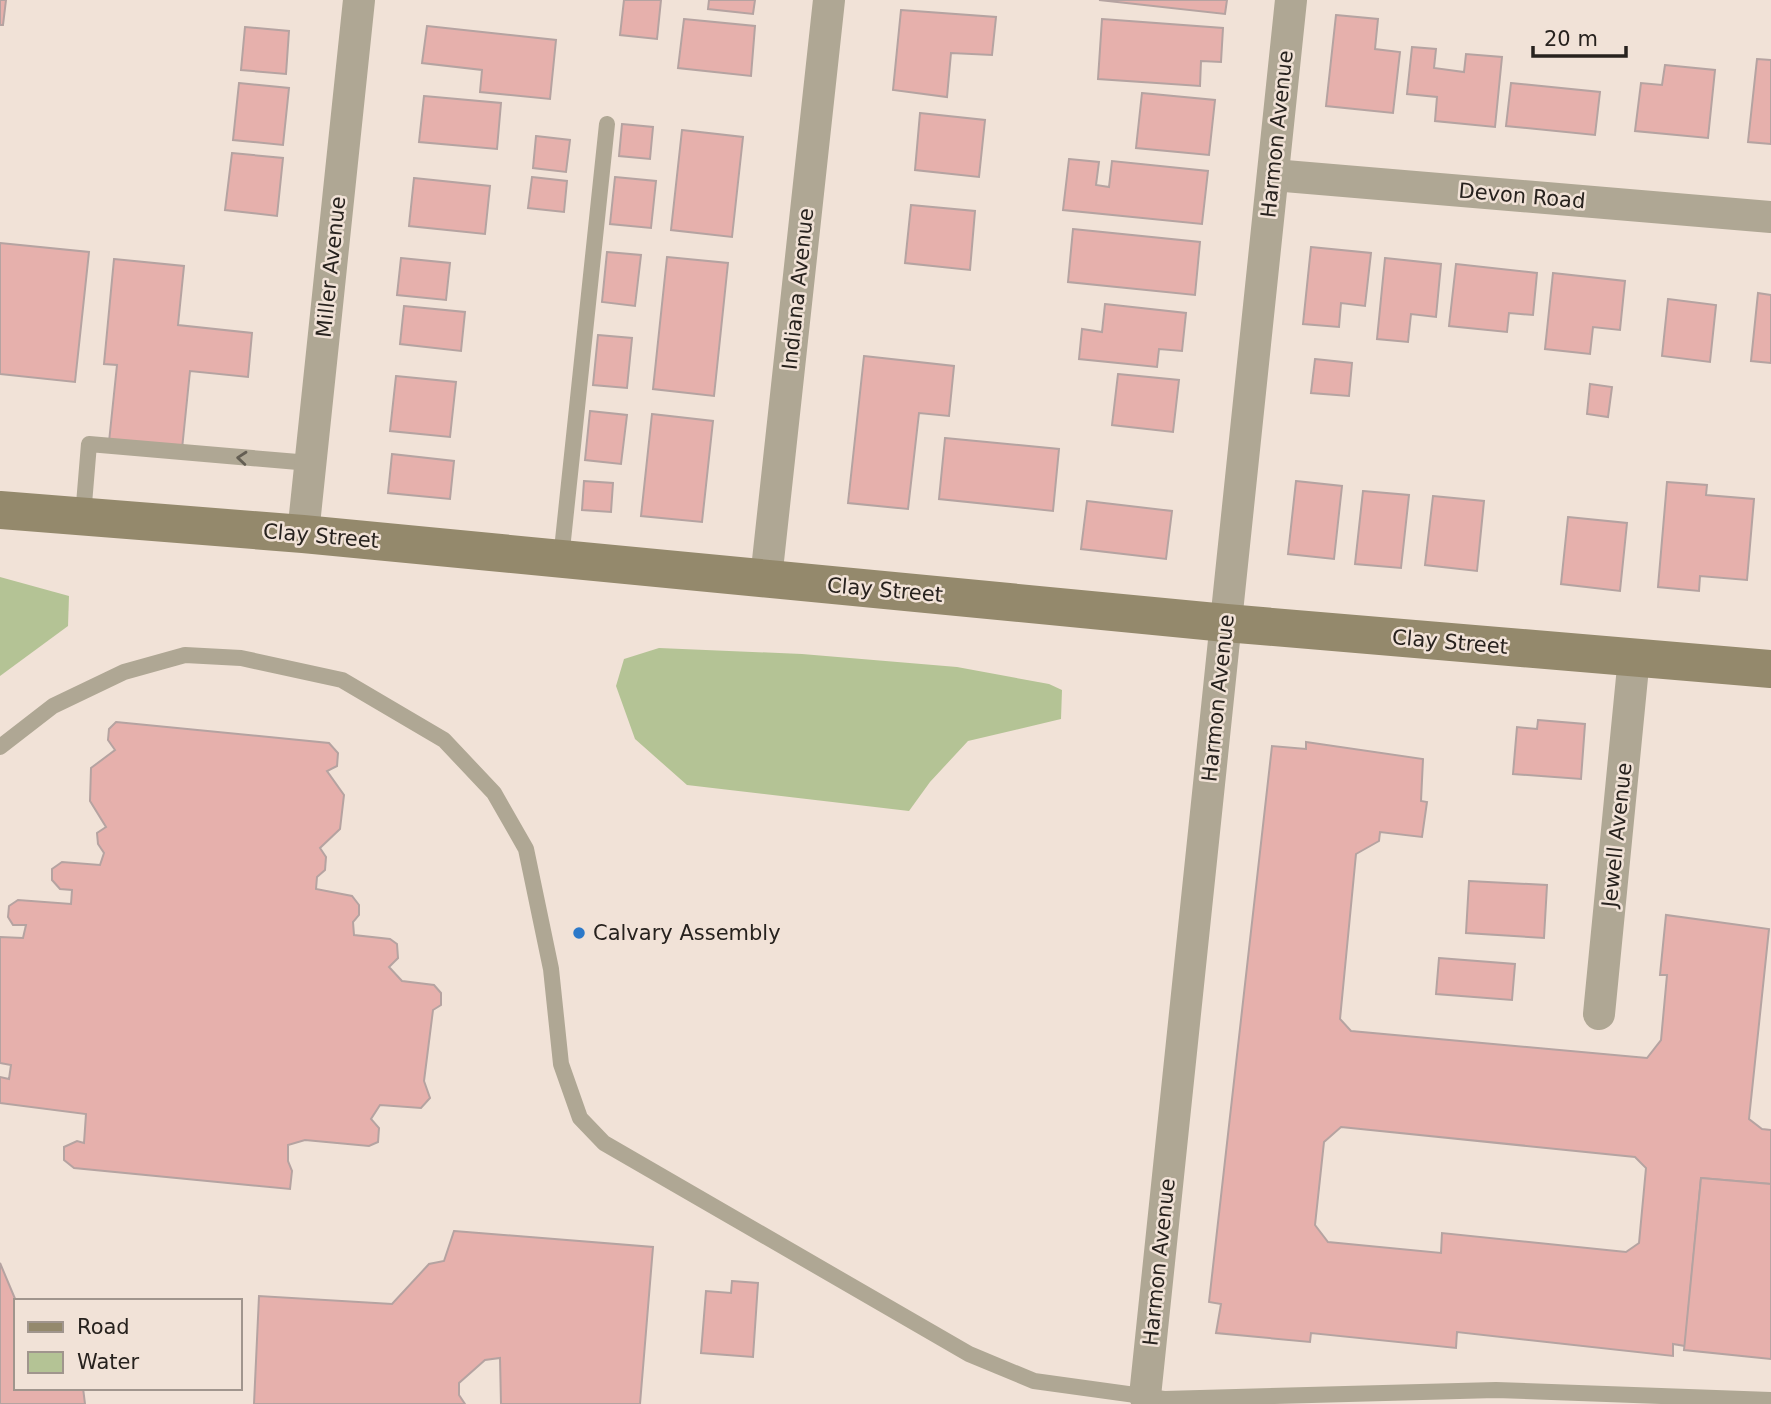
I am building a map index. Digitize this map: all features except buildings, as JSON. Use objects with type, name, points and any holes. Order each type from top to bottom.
[{"type":"street","name":"Miller Avenue","points":[[303,534],[359,0]]},
{"type":"street","name":"Indiana Avenue","points":[[765,579],[830,0]]},
{"type":"street","name":"Harmon Avenue","points":[[1145,1396],[1291,0]]},
{"type":"street","name":"Devon Road","points":[[1273,175],[1771,217]]},
{"type":"street","name":"Clay Street","points":[[0,510],[303,534],[1226,623],[1771,669]]},
{"type":"street","name":"Jewell Avenue","points":[[1599,1014],[1634,657]]},
{"type":"lane","points":[[561,559],[607,124]]},
{"type":"lane","points":[[83,516],[89,444],[310,463]]},
{"type":"lane","points":[[0,747],[53,706],[124,672],[185,655],[241,658],[342,680],[444,740],[494,793],[526,849],[551,969],[561,1064],[580,1118],[604,1143],[969,1354],[1034,1381],[1164,1399],[1496,1390],[1771,1400]]},
{"type":"water","points":[[0,577],[69,596],[68,626],[0,676]]},
{"type":"water","points":[[659,648],[802,654],[957,667],[1049,684],[1062,690],[1061,719],[968,741],[930,782],[909,811],[687,785],[635,739],[616,686],[624,659]]},
{"type":"place","name":"Calvary Assembly","points":[[579,933]]}]
